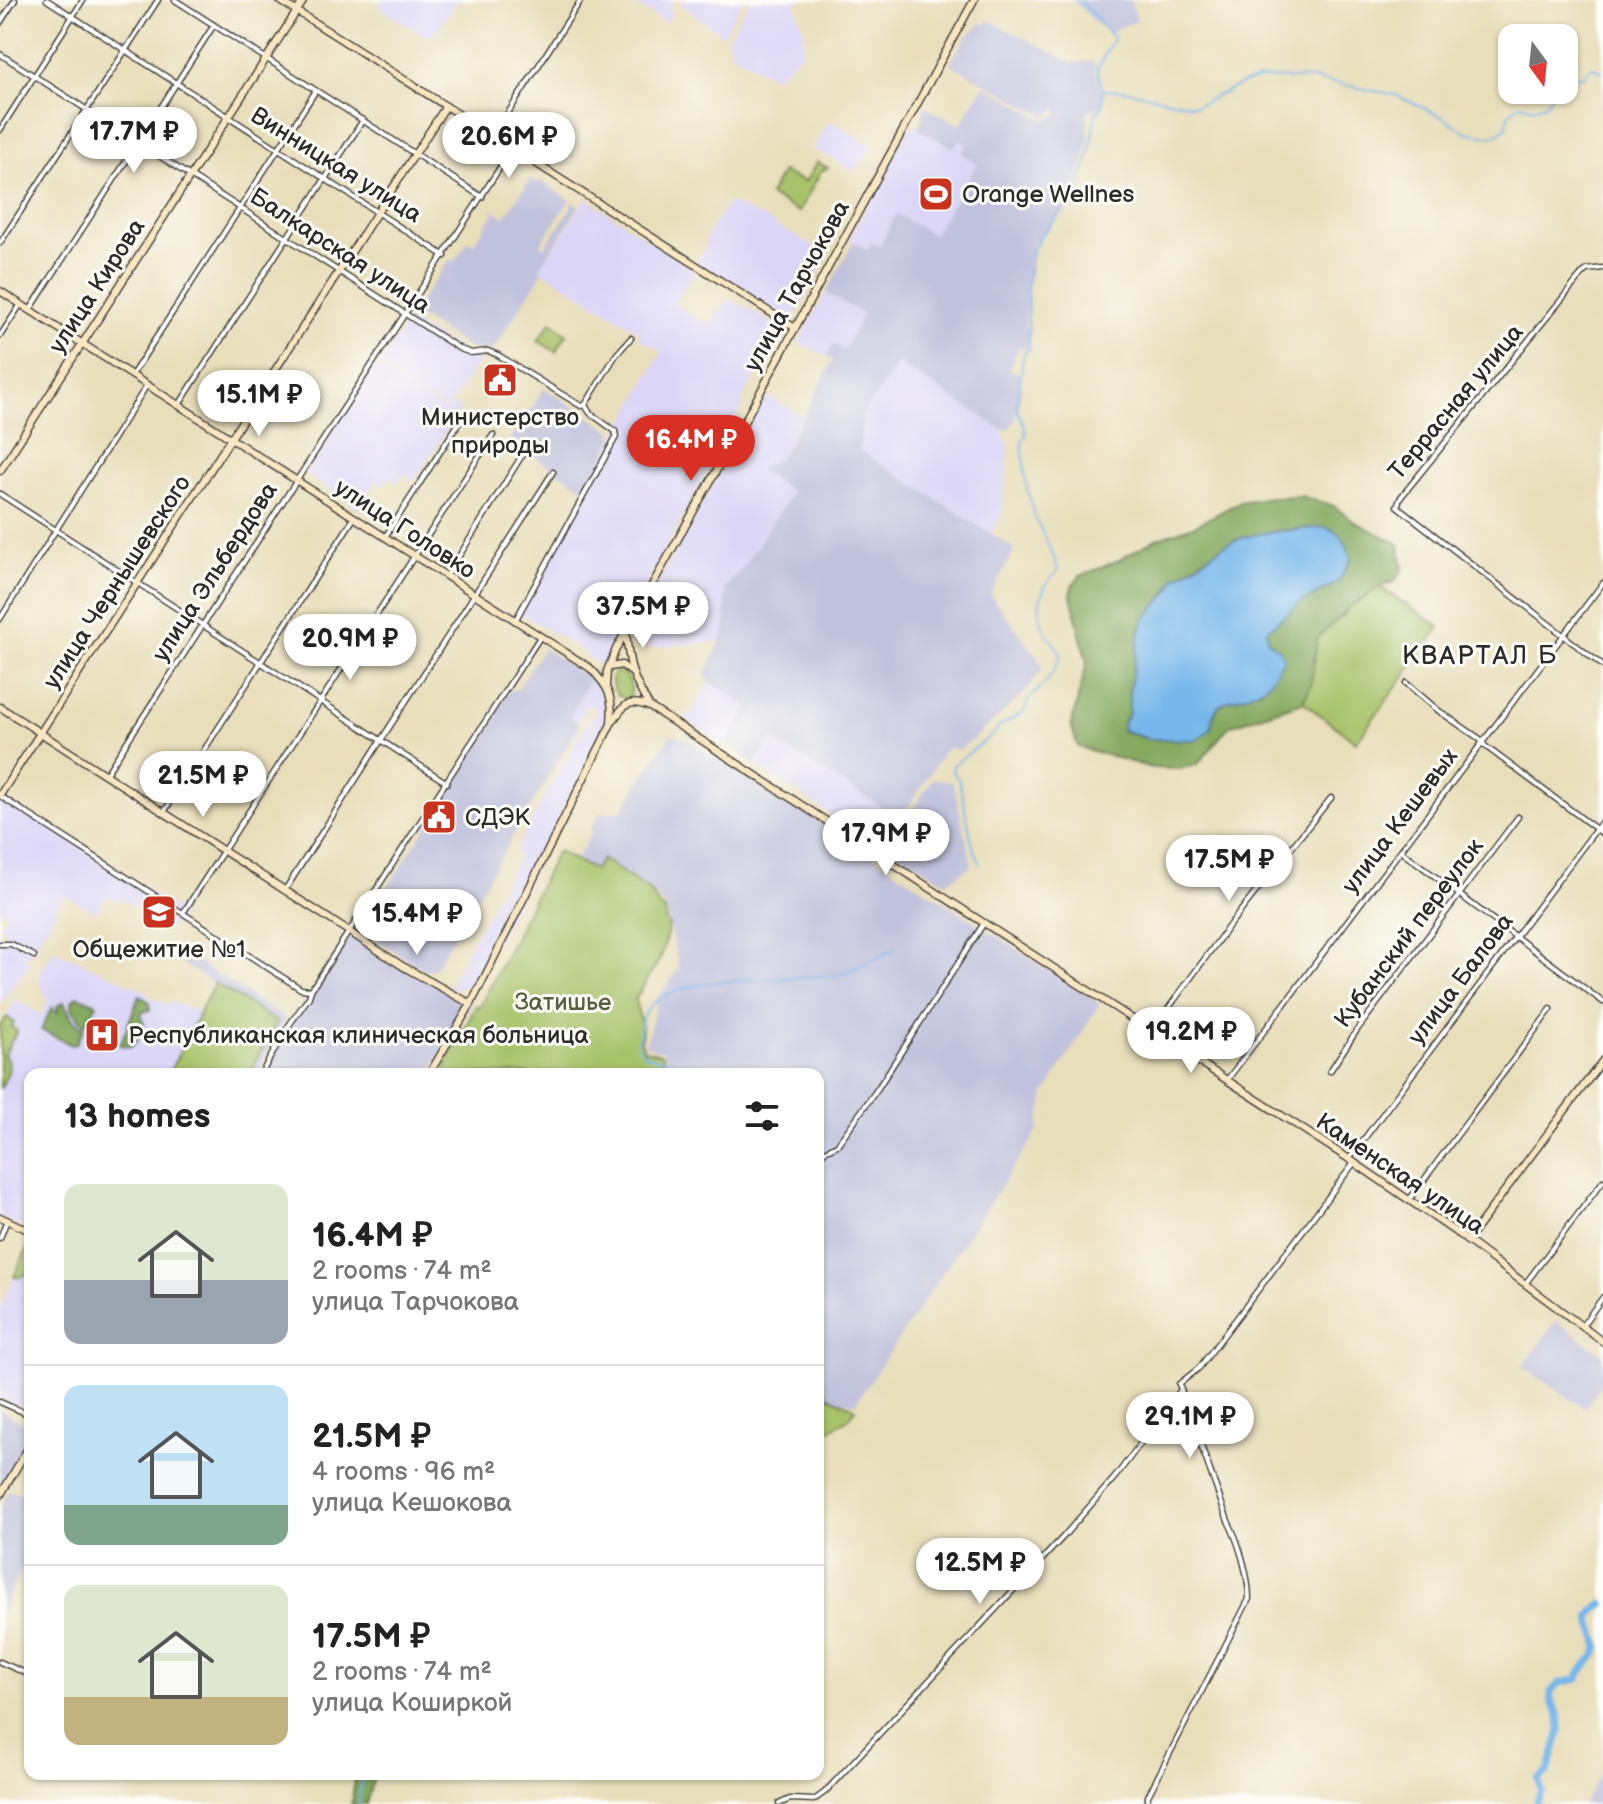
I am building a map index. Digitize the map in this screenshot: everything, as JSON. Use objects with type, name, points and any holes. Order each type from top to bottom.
[{"type":"street","points":[[0,23],[15,0]]},
{"type":"street","name":"Винницкая улица","points":[[47,0],[445,256]]},
{"type":"street","points":[[0,130],[83,0]]},
{"type":"street","points":[[0,243],[158,0]]},
{"type":"street","points":[[175,0],[482,197]]},
{"type":"street","points":[[279,0],[795,328]]},
{"type":"street","name":"улица Кирова","points":[[0,471],[304,0]]},
{"type":"street","points":[[493,136],[581,0]]},
{"type":"street","name":"улица Тарчокова","points":[[607,670],[974,0]]},
{"type":"street","points":[[30,310],[214,25]]},
{"type":"street","name":"Балкарская улица","points":[[0,54],[460,349],[498,355],[581,406],[585,405],[589,412],[615,431],[616,437],[515,621]]},
{"type":"street","points":[[132,375],[316,91]]},
{"type":"street","name":"улица Чернышевского","points":[[0,795],[446,106]]},
{"type":"street","points":[[179,405],[363,120]]},
{"type":"street","name":"улица Эльбердова","points":[[106,775],[512,149]]},
{"type":"street","name":"Террасная улица","points":[[1562,636],[1399,509],[1398,501],[1583,273],[1603,268]]},
{"type":"street","name":"улица Головко","points":[[0,291],[590,668]]},
{"type":"street","points":[[0,336],[21,304]]},
{"type":"street","points":[[585,405],[616,355],[631,338]]},
{"type":"street","points":[[0,619],[147,385]]},
{"type":"street","points":[[385,537],[464,415]]},
{"type":"street","points":[[183,913],[493,435]]},
{"type":"street","points":[[446,577],[523,454]]},
{"type":"street","points":[[285,890],[553,472]]},
{"type":"street","points":[[0,494],[447,783]]},
{"type":"street","points":[[164,812],[355,518]]},
{"type":"street","name":"улица Кешевых","points":[[1227,1080],[1603,583]]},
{"type":"street","points":[[626,631],[631,672],[650,707]]},
{"type":"street","points":[[1562,636],[1603,666]]},
{"type":"street","points":[[264,1068],[311,990],[540,637]]},
{"type":"street","points":[[590,668],[607,670],[618,664],[631,672]]},
{"type":"street","points":[[590,668],[619,703],[650,707],[1151,1032],[1231,923],[1331,798]]},
{"type":"street","points":[[606,686],[607,670]]},
{"type":"street","points":[[1406,683],[1603,834]]},
{"type":"street","points":[[433,1068],[471,1004],[611,724],[636,696],[636,686]]},
{"type":"street","points":[[611,724],[612,697]]},
{"type":"street","points":[[0,707],[404,967],[471,1004]]},
{"type":"street","points":[[0,795],[301,989],[311,990]]},
{"type":"street","name":"Кубанский переулок","points":[[1330,1071],[1389,987],[1518,817]]},
{"type":"street","name":"улица Балова","points":[[779,1804],[790,1799],[814,1800],[825,1792],[1116,1476],[1180,1391],[1180,1382],[1199,1368],[1603,820]]},
{"type":"street","points":[[1401,851],[1603,1002]]},
{"type":"street","points":[[824,1152],[837,1145],[878,1088],[984,923]]},
{"type":"street","points":[[0,944],[11,944],[34,956]]},
{"type":"street","points":[[1409,1200],[1551,1009]]},
{"type":"street","name":"Каменская улица","points":[[1151,1032],[1409,1200],[1603,1342]]},
{"type":"street","points":[[1467,1241],[1603,1060]]},
{"type":"street","points":[[1525,1284],[1603,1181]]},
{"type":"street","points":[[0,1238],[4,1219],[24,1228]]},
{"type":"street","points":[[1582,1326],[1603,1297]]},
{"type":"street","points":[[1147,1804],[1148,1796],[1249,1599],[1249,1587],[1236,1536],[1180,1391]]},
{"type":"street","points":[[0,1402],[24,1413]]},
{"type":"street","points":[[0,1496],[24,1456]]},
{"type":"street","points":[[0,1662],[24,1672]]},
{"type":"shaded area","points":[[382,0],[457,1],[433,36],[428,33],[425,37],[378,6]]},
{"type":"shaded area","points":[[629,0],[674,0],[669,9],[673,12],[668,22],[663,21]]},
{"type":"shaded area","points":[[684,0],[743,0],[723,35],[681,5]]},
{"type":"shaded area","points":[[750,0],[804,0],[795,3],[803,29],[803,52],[775,78],[732,54],[727,39]]},
{"type":"shaded area","points":[[1072,0],[1130,0],[1137,21],[1113,30],[1113,39]]},
{"type":"shaded area","points":[[989,20],[1073,63],[1090,61],[1096,65],[1094,68],[1102,93],[1102,107],[1087,111],[1089,140],[1076,186],[1062,211],[1034,243],[1029,260],[1025,327],[1029,330],[1028,340],[1026,349],[1020,346],[1009,368],[1021,375],[1015,420],[1009,430],[1001,429],[899,364],[863,413],[859,450],[1015,549],[990,595],[1043,668],[1025,693],[994,721],[958,751],[951,747],[945,750],[901,819],[772,740],[754,764],[726,744],[749,706],[710,682],[705,675],[725,632],[725,588],[746,564],[792,492],[758,469],[778,459],[786,449],[833,360],[827,356],[834,344],[844,350],[863,314],[826,293],[853,242],[868,250],[871,243],[880,246],[896,214],[933,235],[977,164],[962,153],[967,144],[959,140],[955,146],[950,146],[918,129],[925,107],[960,125],[984,85],[1045,120],[1058,114],[1057,108],[1047,117],[950,64],[964,40],[982,22],[985,25]]},
{"type":"shaded area","points":[[830,120],[872,146],[856,172],[813,149]]},
{"type":"shaded area","points":[[911,125],[949,146],[959,140],[967,144],[962,153],[977,164],[933,235],[868,250],[848,240]]},
{"type":"shaded area","points":[[530,179],[542,182],[570,200],[540,244],[545,247],[572,201],[579,206],[540,268],[542,273],[493,350],[468,348],[413,312],[449,260],[455,260],[468,241],[473,244],[493,215],[493,210],[505,217]]},
{"type":"shaded area","points":[[586,198],[695,271],[674,304],[709,325],[729,298],[781,328],[742,401],[744,403],[604,662],[597,664],[580,649],[520,613],[662,351],[638,338],[641,333],[540,269]]},
{"type":"shaded area","points":[[729,202],[828,255],[794,318],[785,318],[696,262],[703,252],[710,229]]},
{"type":"shaded area","points":[[826,293],[863,313],[844,350],[834,345],[827,356],[798,343]]},
{"type":"shaded area","points":[[408,320],[479,361],[447,410],[379,365]]},
{"type":"shaded area","points":[[373,364],[447,412],[453,404],[461,409],[414,481],[404,474],[398,482],[390,477],[383,485],[376,481],[358,509],[306,474]]},
{"type":"shaded area","points":[[899,364],[1001,429],[1009,446],[1002,514],[991,534],[859,450],[863,413]]},
{"type":"shaded area","points":[[544,388],[613,432],[613,439],[585,489],[510,441]]},
{"type":"shaded area","points":[[764,394],[803,416],[778,459],[759,469],[792,492],[746,564],[725,588],[725,632],[722,641],[647,648],[653,626],[643,632],[633,627]]},
{"type":"shaded area","points":[[543,648],[590,679],[570,717],[580,724],[434,969],[426,971],[360,930],[498,716],[495,713],[510,689],[516,691]]},
{"type":"shaded area","points":[[590,679],[608,692],[610,710],[552,834],[498,940],[492,942],[483,960],[485,964],[472,987],[460,985],[457,991],[448,986],[519,856],[515,853],[519,843],[597,709],[588,705],[577,722],[570,718]]},
{"type":"shaded area","points":[[710,682],[749,706],[726,744],[686,720]]},
{"type":"shaded area","points":[[671,734],[689,741],[1100,1003],[1045,1094],[1038,1131],[855,1404],[834,1399],[824,1387],[824,1068],[669,1068],[663,1051],[645,1046],[658,998],[679,969],[666,908],[651,890],[602,858],[594,870],[576,859],[600,813],[621,811]]},
{"type":"shaded area","points":[[771,740],[901,819],[903,822],[884,850],[754,764]]},
{"type":"shaded area","points":[[933,779],[953,782],[972,865],[946,883],[888,846]]},
{"type":"shaded area","points":[[0,796],[183,913],[170,930],[123,900],[106,897],[96,913],[64,895],[34,949],[24,958],[31,963],[0,1005],[0,940],[5,931],[0,924],[7,914],[0,910]]},
{"type":"shaded area","points":[[350,931],[404,967],[471,1004],[433,1068],[264,1068]]},
{"type":"shaded area","points":[[174,947],[286,1019],[259,1068],[253,1068],[276,1022],[171,957]]},
{"type":"shaded area","name":"Республиканская клиническая больница","points":[[52,949],[144,990],[151,998],[168,1004],[170,1001],[199,1012],[172,1068],[24,1068],[24,1228],[0,1217],[0,1025],[16,1000],[42,1015],[48,1001],[38,978]]},
{"type":"shaded area","points":[[24,1253],[24,1408],[0,1398],[0,1309]]},
{"type":"shaded area","points":[[1556,1321],[1603,1355],[1603,1382],[1585,1408],[1522,1367]]},
{"type":"shaded area","points":[[0,1410],[24,1424],[24,1446],[0,1487]]},
{"type":"shaded area","points":[[9,1490],[24,1496],[24,1564],[0,1614],[0,1510]]},
{"type":"shaded area","points":[[1603,1769],[1603,1804],[1583,1804]]},
{"type":"green space","points":[[817,162],[828,168],[821,171],[799,212],[769,195],[782,172],[805,182]]},
{"type":"green space","points":[[551,322],[567,334],[556,352],[538,341]]},
{"type":"green space","points":[[1301,496],[1334,506],[1353,521],[1399,544],[1403,569],[1394,582],[1381,586],[1349,606],[1317,639],[1311,685],[1303,702],[1229,726],[1198,764],[1180,769],[1152,768],[1078,747],[1071,725],[1087,663],[1071,596],[1072,585],[1080,576],[1119,560],[1158,538],[1194,526],[1240,502]],"holes":[[[1324,527],[1351,559],[1338,582],[1300,603],[1267,630],[1268,641],[1279,649],[1260,690],[1220,705],[1212,719],[1211,729],[1148,739],[1123,731],[1123,723],[1129,713],[1140,631],[1175,577],[1239,539],[1289,530]]]},
{"type":"green space","points":[[1378,586],[1440,627],[1356,742],[1303,702],[1311,685],[1317,639],[1344,616],[1349,606],[1360,602]]},
{"type":"green space","points":[[617,670],[630,682],[631,691],[627,699],[619,696],[613,688],[612,676]]},
{"type":"green space","name":"Затишье","points":[[557,851],[594,870],[602,859],[650,891],[665,910],[669,925],[661,957],[635,1000],[644,1050],[662,1054],[666,1068],[446,1068],[476,1006],[480,1007]]},
{"type":"green space","points":[[215,983],[277,1022],[252,1068],[171,1068]]},
{"type":"green space","points":[[77,996],[97,1004],[84,1026],[72,1009],[72,1001]]},
{"type":"green space","points":[[139,996],[150,1002],[150,1010],[143,1012],[141,1017],[144,1023],[140,1037],[131,1047],[120,1045]]},
{"type":"green space","points":[[64,1002],[72,1019],[84,1029],[76,1044],[72,1045],[41,1030],[52,1007],[58,1012],[57,1006]]},
{"type":"green space","points":[[7,1017],[14,1022],[12,1027],[17,1031],[4,1055],[9,1068],[0,1089],[0,1025]]},
{"type":"green space","points":[[24,1255],[24,1275],[14,1277]]},
{"type":"green space","points":[[824,1389],[827,1395],[856,1409],[848,1419],[824,1433]]},
{"type":"green space","points":[[355,1780],[373,1780],[366,1804],[351,1804]]},
{"type":"water","points":[[1324,527],[1343,538],[1351,559],[1338,582],[1300,603],[1267,630],[1268,641],[1279,649],[1284,659],[1274,676],[1260,689],[1221,705],[1212,718],[1211,729],[1196,740],[1148,739],[1122,730],[1129,713],[1129,692],[1140,631],[1144,620],[1171,589],[1175,577],[1238,539],[1262,533]]},
{"type":"waterway","points":[[980,865],[973,847],[959,780],[952,772],[953,765],[995,733],[998,727],[1024,712],[1029,699],[1049,679],[1061,656],[1041,621],[1043,590],[1058,571],[1029,498],[1022,440],[1026,437],[1025,427],[1017,409],[1023,358],[1029,349],[1027,284],[1032,251],[1039,238],[1076,200],[1092,143],[1095,115],[1102,107],[1103,90],[1097,69],[1114,37],[1079,0]]},
{"type":"waterway","points":[[1578,76],[1584,77],[1592,67],[1603,72]]},
{"type":"waterway","points":[[1103,90],[1124,90],[1196,106],[1244,83],[1262,78],[1312,79],[1396,95],[1466,132],[1493,137],[1506,128],[1510,112],[1521,104]]},
{"type":"waterway","points":[[1521,104],[1534,108],[1544,104]]},
{"type":"waterway","points":[[670,1068],[668,1062],[645,1055],[638,1046],[645,1013],[662,997],[707,983],[833,975],[895,949]]},
{"type":"waterway","points":[[1536,1804],[1541,1790],[1538,1779],[1548,1772],[1560,1731],[1559,1715],[1551,1701],[1551,1692],[1560,1683],[1578,1679],[1596,1654],[1597,1638],[1590,1619],[1603,1604]]},
{"type":"waterway","points":[[358,1804],[362,1780]]},
{"type":"place","name":"Orange Wellnes","points":[[936,194]]},
{"type":"place","name":"Министерство природы","points":[[500,380]]},
{"type":"place","name":"СДЭК","points":[[439,817]]},
{"type":"place","name":"Общежитие №1","points":[[159,912]]},
{"type":"place","name":"Республиканская клиническая больница","points":[[102,1035]]},
{"type":"district","name":"КВАРТАЛ Б","points":[[1480,656]]}]
